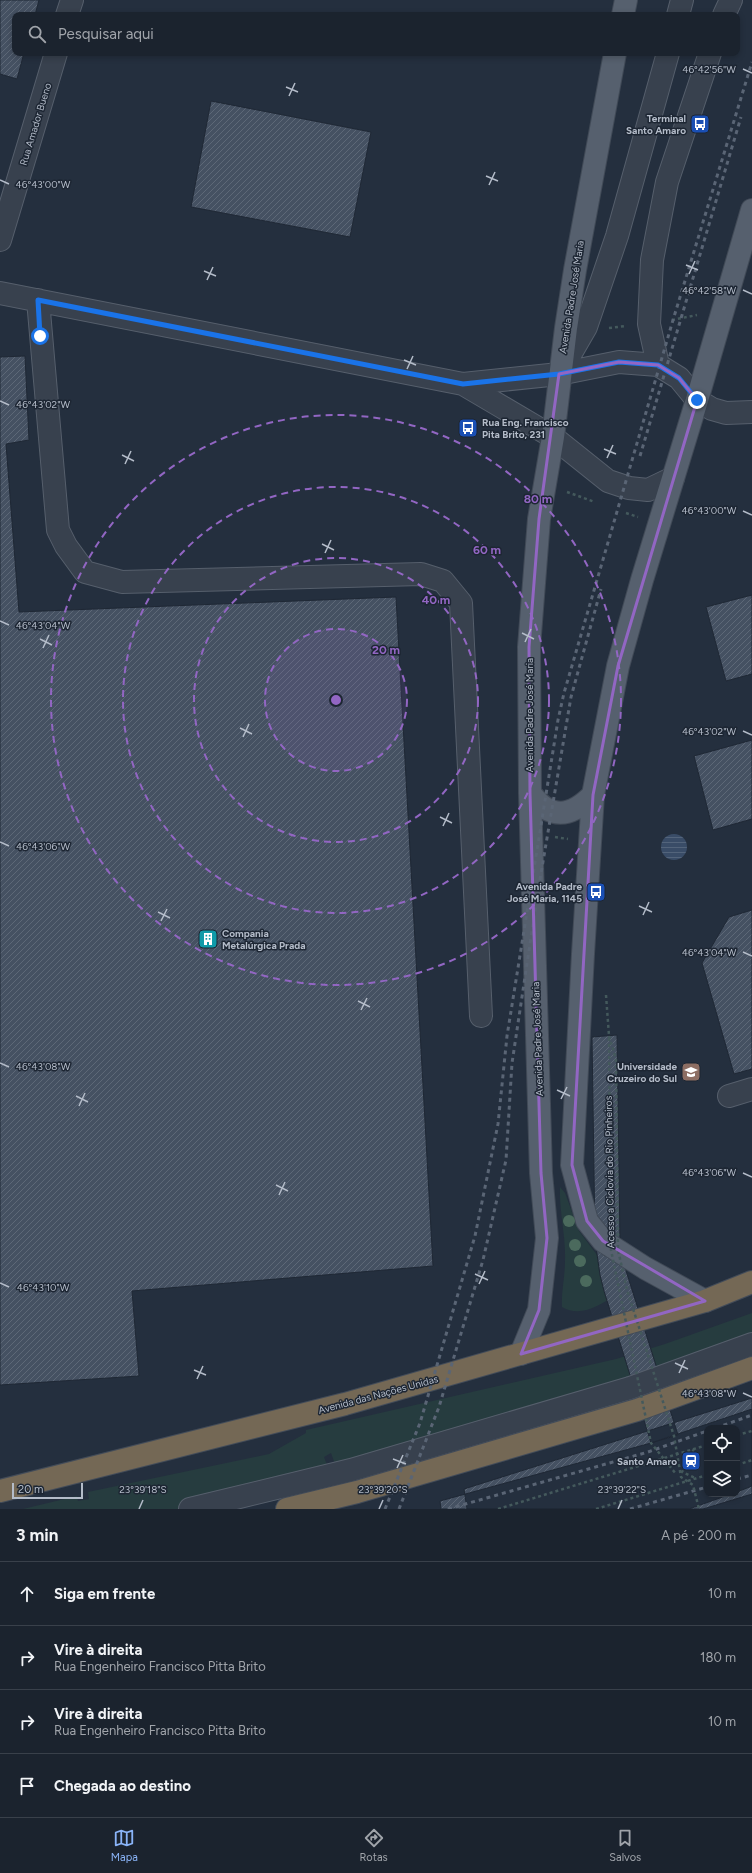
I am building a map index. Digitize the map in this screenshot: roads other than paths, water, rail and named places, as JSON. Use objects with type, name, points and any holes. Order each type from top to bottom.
[{"type":"highway","name":"Avenida das Nações Unidas","points":[[0,1491],[345,1404],[704,1300],[752,1282]]},
{"type":"highway","points":[[287,1509],[357,1492],[637,1410],[752,1368]]},
{"type":"main road","points":[[624,12],[626,0]]},
{"type":"main road","name":"Avenida Padre José Maria","points":[[521,1354],[540,1310],[548,1238],[541,1173],[530,793],[529,647],[539,519],[553,437],[559,374],[575,270],[614,56]]},
{"type":"main road","points":[[704,1300],[645,1268],[603,1241],[587,1221],[572,1165],[593,795],[618,666],[642,580],[697,400],[752,210]]},
{"type":"main road","points":[[530,793],[536,802],[547,810],[560,814],[573,811],[584,804],[593,795]]},
{"type":"street","points":[[69,12],[72,0]]},
{"type":"street","points":[[679,12],[682,0]]},
{"type":"street","points":[[725,12],[731,0]]},
{"type":"street","name":"Rua Amador Bueno","points":[[0,240],[55,56]]},
{"type":"street","points":[[559,374],[586,327],[617,236],[667,56]]},
{"type":"street","points":[[658,365],[649,324],[652,260],[667,182],[709,56]]},
{"type":"street","points":[[0,293],[463,384],[559,374],[619,362],[658,365],[679,378],[697,400],[712,409],[726,413],[752,412]]},
{"type":"street","points":[[38,300],[58,530],[66,546],[85,572],[122,582],[421,574],[443,581],[461,603],[481,1016]]},
{"type":"street","points":[[463,384],[553,437],[608,481],[628,488],[648,490],[673,478]]},
{"type":"street","points":[[729,1096],[752,1089]]},
{"type":"street","points":[[190,1509],[351,1470],[630,1388],[752,1344]]},
{"type":"water","points":[[674,834],[683,838],[687,847],[683,856],[674,860],[665,856],[661,847],[665,838]]},
{"type":"railway","points":[[385,1509],[420,1423],[475,1236],[498,1124],[507,1036],[558,720],[564,693],[673,320],[752,62]]},
{"type":"railway","points":[[640,456],[741,117]]},
{"type":"railway","points":[[399,1509],[439,1407],[483,1260],[506,1160],[512,1063],[538,891],[571,697],[601,589]]},
{"type":"railway","points":[[724,1425],[752,1415]]},
{"type":"railway","points":[[448,1509],[648,1452],[704,1432]]},
{"type":"railway","points":[[740,1478],[752,1475]]},
{"type":"railway","points":[[630,1509],[704,1488]]},
{"type":"place","name":"Terminal Santo Amaro","points":[[700,124]]},
{"type":"place","name":"Rua Eng. Francisco Pita Brito, 231","points":[[468,428]]},
{"type":"place","name":"Avenida Padre José Maria, 1145","points":[[596,892]]},
{"type":"place","name":"Compania Metalúrgica Prada","points":[[208,939]]},
{"type":"place","name":"Universidade Cruzeiro do Sul","points":[[691,1072]]},
{"type":"place","name":"Santo Amaro","points":[[691,1461]]}]
